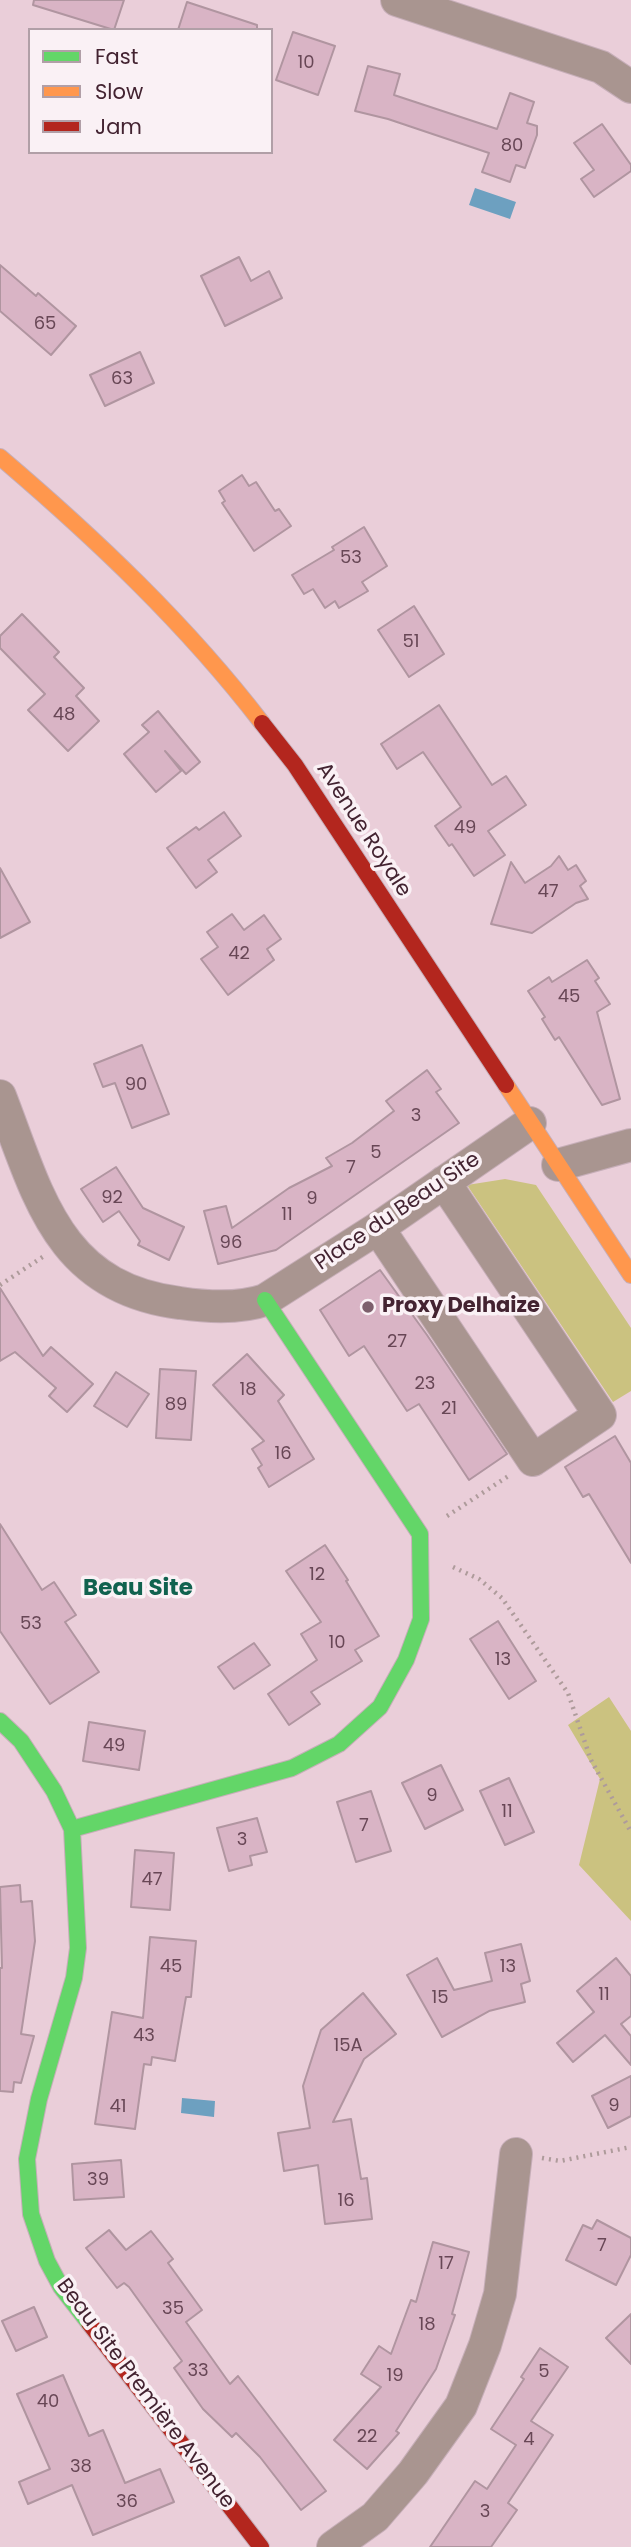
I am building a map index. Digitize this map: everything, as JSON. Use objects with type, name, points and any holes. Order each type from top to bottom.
[{"type":"street","points":[[397,0],[601,67],[631,87]]},
{"type":"street","name":"Avenue Royale","points":[[0,457],[167,610],[242,696],[295,765],[631,1275]]},
{"type":"street","points":[[0,1096],[40,1200],[53,1226],[80,1259],[108,1280],[155,1300],[200,1306],[251,1305],[265,1300],[420,1534],[421,1619],[406,1660],[380,1707],[339,1744],[292,1768],[72,1829]]},
{"type":"street","name":"Place du Beau Site","points":[[265,1300],[378,1228],[530,1123]]},
{"type":"street","points":[[558,1166],[631,1144]]},
{"type":"street","points":[[378,1228],[533,1460],[600,1415],[444,1182]]},
{"type":"street","name":"Beau Site Première Avenue","points":[[0,1721],[21,1741],[54,1791],[72,1829],[78,1948],[74,1978],[39,2099],[27,2159],[31,2214],[47,2261],[61,2287],[261,2547]]},
{"type":"street","points":[[333,2547],[375,2517],[412,2473],[461,2406],[485,2345],[500,2294],[516,2154]]},
{"type":"path","points":[[0,1285],[65,1242]]},
{"type":"path","points":[[420,1534],[533,1460]]},
{"type":"path","points":[[422,1564],[443,1563],[478,1579],[502,1598],[568,1693],[591,1760],[631,1832]]},
{"type":"path","points":[[516,2154],[560,2161],[631,2147]]},
{"type":"shaded area","points":[[505,1179],[536,1185],[631,1328],[631,1391],[613,1402],[467,1185]]},
{"type":"shaded area","points":[[609,1697],[631,1731],[631,1921],[579,1865],[600,1779],[568,1725]]},
{"type":"water","points":[[475,188],[516,202],[510,219],[469,205]]},
{"type":"water","points":[[182,2098],[215,2101],[214,2117],[181,2113]]},
{"type":"building","points":[[34,0],[124,0],[115,28],[33,5]]},
{"type":"building","points":[[187,2],[257,25],[257,28],[179,28]]},
{"type":"building","points":[[293,32],[335,46],[318,95],[276,80]]},
{"type":"building","points":[[368,66],[400,74],[394,95],[497,129],[510,93],[534,102],[527,123],[537,126],[537,135],[525,168],[516,165],[510,182],[482,172],[489,153],[388,119],[355,111]]},
{"type":"building","points":[[602,124],[631,165],[631,171],[594,197],[581,179],[594,170],[574,143]]},
{"type":"building","points":[[239,257],[251,281],[269,271],[282,298],[225,326],[201,276]]},
{"type":"building","points":[[0,265],[76,326],[51,355],[0,311]]},
{"type":"building","points":[[140,352],[154,383],[105,406],[90,375]]},
{"type":"building","points":[[242,475],[249,486],[256,482],[275,511],[279,509],[291,526],[254,551],[222,503],[225,501],[219,491]]},
{"type":"building","points":[[364,527],[387,566],[362,582],[368,591],[339,608],[335,601],[325,608],[313,589],[304,594],[292,575],[334,550],[332,547]]},
{"type":"building","points":[[414,606],[444,654],[409,677],[378,630]]},
{"type":"building","points":[[22,614],[59,652],[54,657],[84,688],[76,696],[99,721],[68,751],[28,710],[45,694],[0,648],[0,636]]},
{"type":"building","points":[[439,705],[492,785],[506,776],[526,805],[488,831],[505,855],[474,876],[452,844],[449,846],[435,826],[461,807],[423,752],[397,769],[381,744]]},
{"type":"building","points":[[158,711],[200,762],[186,774],[165,751],[181,771],[156,792],[124,754],[149,732],[142,725]]},
{"type":"building","points":[[224,812],[241,836],[208,860],[217,872],[196,888],[167,848],[196,827],[199,830]]},
{"type":"building","points":[[559,856],[568,870],[576,865],[586,881],[580,886],[588,899],[576,903],[532,933],[491,924],[511,862],[525,883],[551,866]]},
{"type":"building","points":[[0,868],[30,922],[0,938]]},
{"type":"building","points":[[232,914],[244,930],[264,915],[281,939],[267,949],[274,960],[228,995],[201,959],[218,947],[207,932]]},
{"type":"building","points":[[587,960],[599,978],[595,981],[610,1004],[597,1012],[620,1099],[602,1105],[559,1037],[555,1040],[542,1019],[545,1017],[528,991],[549,977],[552,982]]},
{"type":"building","points":[[142,1045],[169,1114],[132,1128],[115,1083],[103,1087],[94,1064]]},
{"type":"building","points":[[427,1070],[441,1089],[436,1092],[459,1123],[276,1250],[218,1264],[204,1211],[226,1206],[232,1228],[289,1188],[332,1166],[326,1158],[352,1143],[394,1111],[386,1101]]},
{"type":"building","points":[[116,1167],[143,1208],[184,1227],[169,1260],[138,1245],[140,1241],[119,1211],[103,1222],[81,1189]]},
{"type":"building","points":[[380,1270],[507,1454],[469,1480],[419,1404],[407,1411],[364,1346],[349,1356],[320,1310]]},
{"type":"building","points":[[0,1288],[43,1356],[51,1347],[93,1384],[67,1412],[49,1396],[56,1388],[15,1352],[0,1361]]},
{"type":"building","points":[[247,1354],[284,1395],[278,1401],[314,1459],[269,1487],[258,1468],[262,1465],[252,1449],[264,1441],[213,1385]]},
{"type":"building","points":[[160,1369],[196,1371],[191,1440],[156,1438]]},
{"type":"building","points":[[116,1372],[149,1394],[127,1427],[94,1406]]},
{"type":"building","points":[[615,1436],[631,1463],[631,1563],[589,1494],[583,1497],[565,1467]]},
{"type":"building","points":[[0,1524],[42,1590],[54,1582],[76,1615],[65,1622],[99,1672],[50,1704],[0,1631]]},
{"type":"building","points":[[325,1545],[379,1636],[355,1650],[362,1661],[311,1692],[320,1704],[289,1725],[268,1694],[317,1660],[301,1634],[321,1622],[286,1571]]},
{"type":"building","points":[[498,1621],[536,1681],[509,1699],[470,1639]]},
{"type":"building","points":[[254,1643],[270,1665],[234,1689],[218,1667]]},
{"type":"building","points":[[89,1722],[145,1731],[139,1770],[83,1761]]},
{"type":"building","points":[[441,1765],[463,1810],[425,1829],[402,1783]]},
{"type":"building","points":[[509,1778],[534,1832],[505,1845],[480,1791]]},
{"type":"building","points":[[371,1791],[391,1851],[356,1862],[337,1802]]},
{"type":"building","points":[[257,1818],[267,1852],[250,1856],[252,1865],[229,1871],[217,1828]]},
{"type":"building","points":[[135,1850],[174,1853],[170,1910],[131,1907]]},
{"type":"building","points":[[20,1885],[21,1902],[32,1901],[35,1941],[21,2034],[34,2036],[21,2083],[14,2082],[13,2092],[0,2091],[0,1887]]},
{"type":"building","points":[[150,1937],[196,1941],[191,1997],[186,1997],[175,2061],[152,2057],[151,2065],[144,2064],[135,2129],[95,2124],[112,2012],[143,2018]]},
{"type":"building","points":[[521,1944],[530,1981],[521,1984],[525,2002],[489,2011],[442,2037],[407,1975],[437,1958],[454,1990],[492,1981],[485,1953]]},
{"type":"building","points":[[616,1958],[631,1976],[631,2016],[621,2024],[631,2036],[631,2065],[605,2035],[573,2062],[557,2043],[594,2012],[577,1991]]},
{"type":"building","points":[[363,1993],[396,2034],[364,2059],[333,2122],[351,2119],[361,2179],[367,2178],[372,2219],[325,2224],[318,2165],[284,2171],[278,2133],[310,2128],[303,2086],[321,2030]]},
{"type":"building","points":[[631,2076],[631,2116],[608,2128],[592,2096]]},
{"type":"building","points":[[121,2160],[124,2197],[74,2200],[72,2164]]},
{"type":"building","points":[[597,2220],[631,2238],[631,2255],[616,2285],[566,2260],[583,2225],[592,2229]]},
{"type":"building","points":[[109,2230],[126,2250],[151,2231],[173,2259],[168,2263],[202,2310],[186,2322],[230,2384],[238,2376],[326,2491],[301,2510],[260,2457],[236,2433],[232,2437],[203,2409],[174,2368],[182,2361],[129,2287],[124,2283],[117,2288],[86,2248]]},
{"type":"building","points":[[433,2242],[469,2252],[452,2314],[455,2315],[436,2369],[396,2431],[399,2433],[367,2469],[334,2440],[381,2387],[361,2374],[379,2346],[391,2354],[411,2300],[416,2302]]},
{"type":"building","points":[[34,2307],[47,2337],[16,2351],[2,2321]]},
{"type":"building","points":[[631,2314],[631,2364],[606,2338]]},
{"type":"building","points":[[540,2348],[568,2367],[531,2421],[553,2435],[508,2503],[517,2510],[491,2547],[430,2547],[475,2481],[487,2489],[516,2445],[491,2429],[524,2379],[521,2377]]},
{"type":"building","points":[[63,2375],[89,2436],[103,2430],[125,2483],[160,2469],[174,2502],[93,2535],[72,2485],[28,2504],[19,2482],[50,2469],[17,2394]]},
{"type":"traffic: fast","points":[[72,1829],[292,1768],[339,1744],[380,1707],[406,1660],[421,1619],[420,1534],[265,1300]]},
{"type":"traffic: fast","points":[[0,1721],[21,1741],[54,1791],[72,1829],[78,1948],[74,1978],[39,2099],[27,2159],[31,2214],[47,2261],[61,2287],[89,2323]]},
{"type":"traffic: slow","points":[[0,457],[138,583],[202,651],[262,723]]},
{"type":"traffic: slow","points":[[506,1085],[631,1275]]},
{"type":"traffic: jam","points":[[262,723],[295,765],[506,1085]]},
{"type":"traffic: jam","points":[[89,2323],[261,2547]]},
{"type":"place","name":"Proxy Delhaize","points":[[368,1307]]},
{"type":"district","name":"Beau Site","points":[[138,1589]]}]
